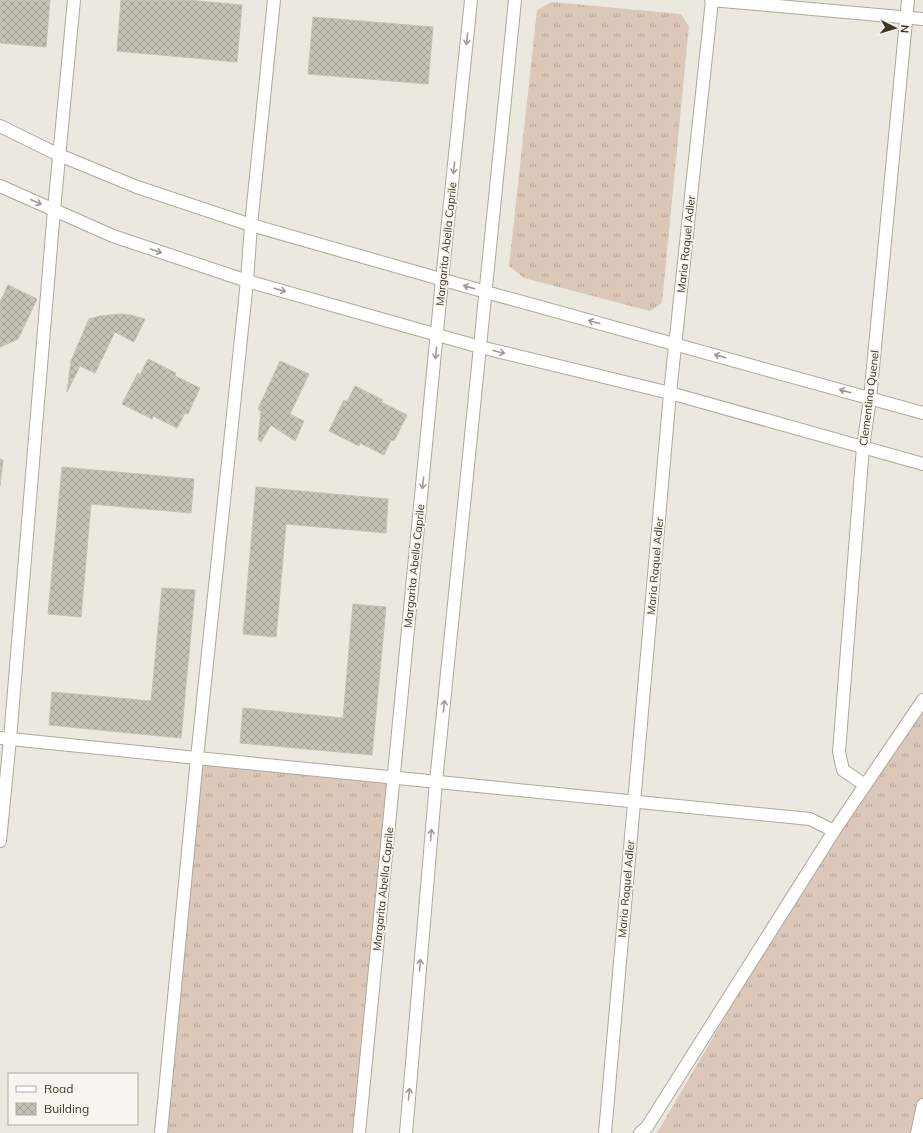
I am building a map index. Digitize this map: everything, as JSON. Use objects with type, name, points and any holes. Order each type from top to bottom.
[{"type":"street","points":[[0,841],[5,738],[74,0]]},
{"type":"street","points":[[161,1133],[274,0]]},
{"type":"street","name":"Margarita Abella Caprile","points":[[359,1133],[442,280],[471,0]]},
{"type":"street","points":[[406,1133],[436,782],[516,0]]},
{"type":"street","points":[[711,0],[923,19]]},
{"type":"street","name":"Maria Raquel Adler","points":[[605,1133],[670,393],[711,0]]},
{"type":"street","name":"Clementina Quenel","points":[[865,785],[843,770],[839,752],[863,447],[870,398],[908,0]]},
{"type":"street","points":[[0,126],[59,155],[137,187],[251,225],[442,280],[923,413]]},
{"type":"street","points":[[0,186],[113,236],[247,281],[480,347],[670,393],[923,464]]},
{"type":"street","points":[[640,1133],[647,1127],[834,831],[923,700]]},
{"type":"street","points":[[5,738],[810,819],[834,831]]},
{"type":"street","points":[[917,1133],[923,1105]]},
{"type":"green space","points":[[552,2],[681,14],[689,26],[662,303],[650,311],[524,278],[509,266],[537,10]]},
{"type":"green space","points":[[923,700],[923,1105],[917,1133],[657,1133],[834,831]]},
{"type":"green space","points":[[197,758],[394,777],[359,1133],[161,1133]]},
{"type":"building","points":[[0,0],[50,0],[46,47],[0,43]]},
{"type":"building","points":[[121,0],[187,0],[242,5],[237,62],[117,51]]},
{"type":"building","points":[[313,17],[433,27],[428,84],[308,74]]},
{"type":"building","points":[[8,285],[37,299],[18,339],[0,347],[0,302]]},
{"type":"building","points":[[121,314],[145,319],[134,342],[115,332],[95,373],[80,366],[67,392],[71,361],[89,319],[100,316]]},
{"type":"building","points":[[148,359],[176,373],[175,376],[200,388],[188,414],[185,413],[177,428],[153,416],[152,419],[122,404],[138,373],[140,375]]},
{"type":"building","points":[[280,361],[309,374],[290,414],[304,421],[295,441],[271,425],[261,442],[258,440],[261,411],[258,409]]},
{"type":"building","points":[[355,386],[383,400],[381,402],[407,415],[394,441],[391,440],[384,455],[360,443],[359,446],[329,431],[344,400],[347,402]]},
{"type":"building","points":[[0,459],[3,460],[0,486]]},
{"type":"building","points":[[62,467],[194,479],[191,513],[91,504],[81,617],[48,614]]},
{"type":"building","points":[[256,487],[388,499],[386,533],[286,524],[276,637],[243,634]]},
{"type":"building","points":[[162,588],[195,590],[181,738],[49,725],[52,692],[151,701]]},
{"type":"building","points":[[353,604],[386,607],[372,755],[240,743],[243,708],[343,718]]}]
